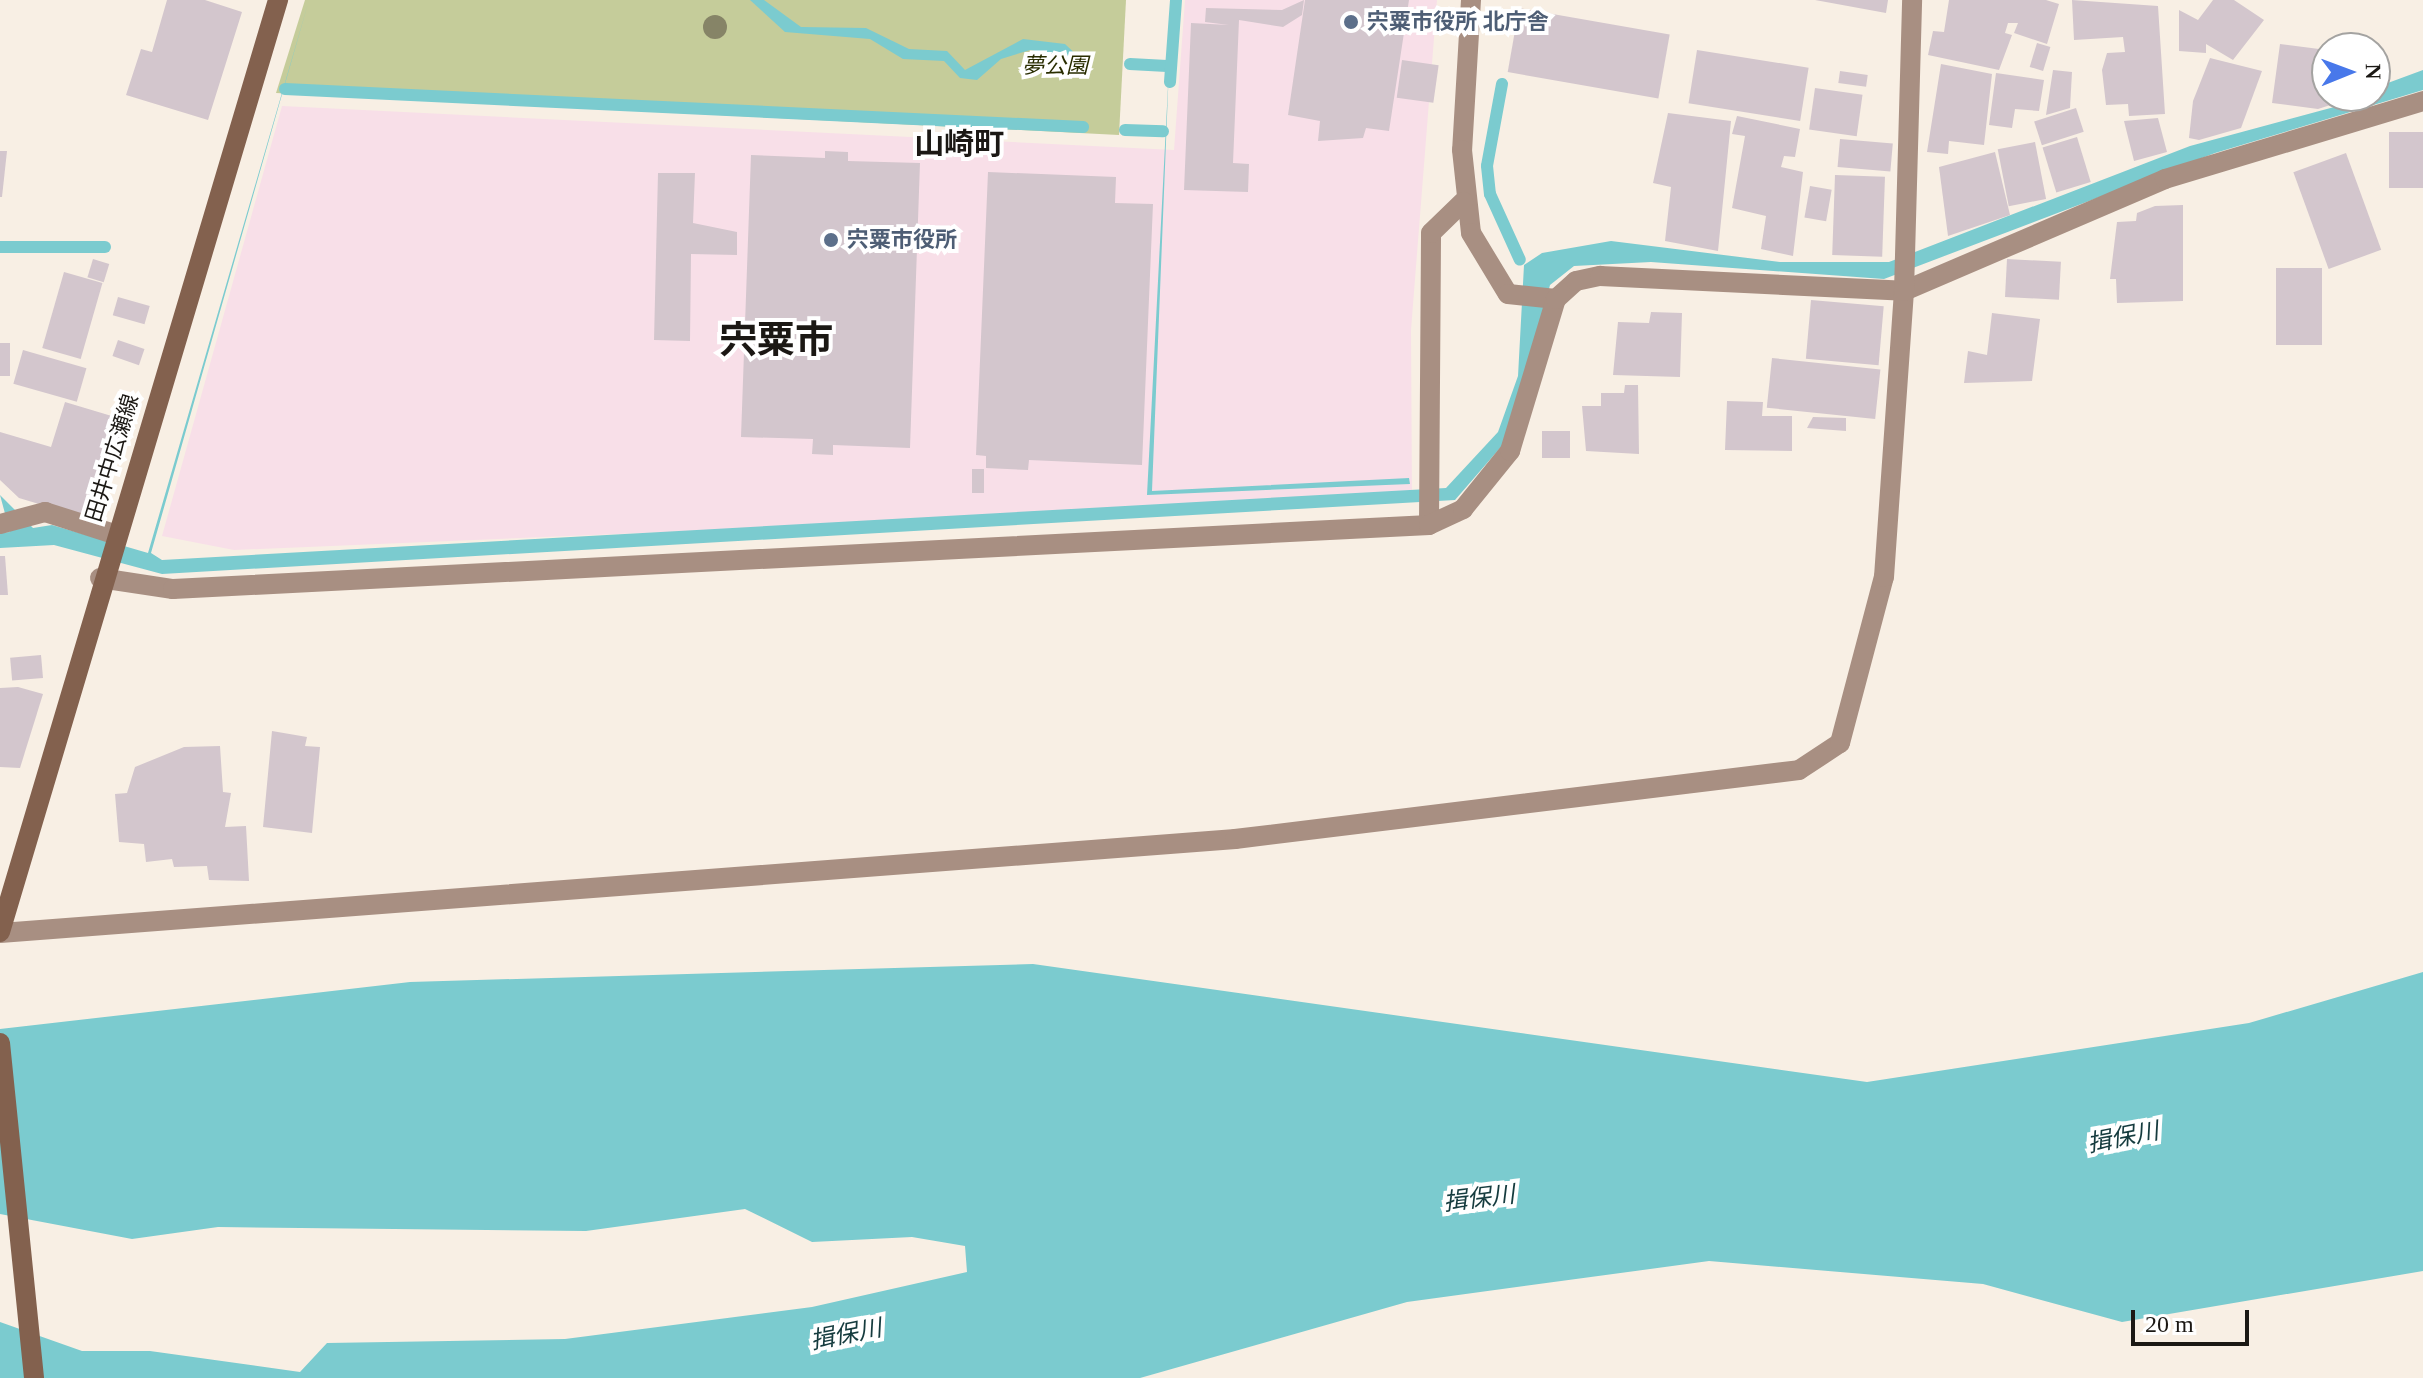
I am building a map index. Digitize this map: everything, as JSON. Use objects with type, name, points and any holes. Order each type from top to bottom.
[{"type":"main road","name":"田井中広瀬線","points":[[0,932],[100,578],[278,0]]},
{"type":"main road","points":[[0,1043],[34,1378]]},
{"type":"street","points":[[1471,0],[1463,202],[1479,257],[1508,294],[1556,299]]},
{"type":"street","points":[[0,932],[1235,839],[1799,770],[1840,743],[1884,577],[1904,291],[1912,0]]},
{"type":"street","points":[[100,578],[173,589],[1429,525],[1463,509],[1510,451],[1556,299],[1576,281],[1600,276],[1904,291],[2165,179],[2423,101]]},
{"type":"street","points":[[1429,525],[1429,246],[1431,233],[1463,202]]},
{"type":"street","points":[[0,524],[45,512],[114,534]]},
{"type":"shaded area","name":"宍粟市役所","points":[[1185,0],[1437,0],[1411,330],[1412,501],[234,550],[162,536],[282,106],[1174,150]]},
{"type":"green space","name":"夢公園","points":[[305,0],[1126,0],[1119,135],[276,93]]},
{"type":"water","points":[[309,0],[151,553],[162,560],[1446,488],[1498,432],[1518,376],[1524,265],[1542,253],[1611,241],[1780,262],[1889,262],[2190,146],[2316,112],[2350,112],[2215,153],[1884,279],[1651,262],[1574,266],[1550,285],[1513,433],[1455,500],[162,574],[54,545],[0,548],[0,533],[10,532],[0,495],[33,528],[52,525],[148,553]]},
{"type":"water","points":[[750,0],[764,0],[801,27],[866,28],[909,49],[947,51],[965,70],[1023,39],[1065,44],[1083,61],[1030,50],[1001,59],[977,80],[960,78],[944,61],[903,59],[870,39],[785,32]]},
{"type":"water","points":[[1169,67],[1152,491],[1409,478],[1410,484],[1147,495]]},
{"type":"water","points":[[2423,70],[2423,90],[2391,100],[2391,82]]},
{"type":"water","name":"揖保川","points":[[1033,964],[1867,1082],[2249,1023],[2423,972],[2423,1271],[2122,1322],[1983,1284],[1709,1261],[1407,1302],[1140,1378],[0,1378],[0,1322],[82,1351],[150,1351],[300,1372],[327,1343],[565,1339],[812,1307],[967,1272],[965,1246],[912,1237],[812,1242],[745,1209],[586,1231],[218,1227],[132,1239],[0,1214],[0,1029],[410,982]]},
{"type":"building","points":[[167,0],[205,0],[242,12],[208,120],[126,95],[141,49],[152,52]]},
{"type":"building","points":[[1304,0],[1302,15],[1283,27],[1239,20],[1233,163],[1249,164],[1248,192],[1184,190],[1191,23],[1229,25],[1205,22],[1206,8],[1282,10]]},
{"type":"building","points":[[1305,0],[1409,0],[1389,131],[1366,128],[1363,138],[1318,141],[1320,121],[1288,115]]},
{"type":"building","points":[[1815,0],[1888,0],[1886,13]]},
{"type":"building","points":[[1949,0],[2046,0],[2059,4],[2047,44],[2014,33],[2018,23],[2008,23],[2005,33],[2012,35],[1999,70],[1928,55],[1933,31],[1944,32]]},
{"type":"building","points":[[2072,0],[2158,6],[2165,114],[2129,116],[2128,104],[2106,105],[2102,70],[2107,53],[2125,52],[2123,37],[2074,40]]},
{"type":"building","points":[[2213,0],[2234,0],[2264,20],[2233,60],[2206,44],[2206,53],[2179,51],[2179,10],[2198,20]]},
{"type":"building","points":[[1519,8],[1670,35],[1658,99],[1508,72]]},
{"type":"building","points":[[2037,43],[2050,47],[2043,71],[2030,67]]},
{"type":"building","points":[[2280,44],[2311,48],[2311,108],[2272,103]]},
{"type":"building","points":[[1697,50],[1809,68],[1800,121],[1689,103]]},
{"type":"building","points":[[2210,58],[2262,71],[2241,128],[2199,140],[2189,138],[2193,101]]},
{"type":"building","points":[[1402,60],[1439,65],[1433,103],[1397,98]]},
{"type":"building","points":[[1941,64],[1992,74],[1984,145],[1949,141],[1948,154],[1927,152]]},
{"type":"building","points":[[2053,70],[2072,72],[2070,108],[2046,115]]},
{"type":"building","points":[[1840,71],[1868,75],[1866,87],[1838,83]]},
{"type":"building","points":[[1996,73],[2044,80],[2039,111],[2015,109],[2012,128],[1989,125]]},
{"type":"building","points":[[1815,88],[1863,95],[1857,136],[1809,130]]},
{"type":"building","points":[[2076,108],[2084,132],[2042,145],[2034,122]]},
{"type":"building","points":[[1668,113],[1731,121],[1718,251],[1665,241],[1671,187],[1653,183]]},
{"type":"building","points":[[1737,116],[1800,129],[1795,157],[1784,156],[1781,167],[1803,172],[1793,256],[1761,249],[1766,216],[1732,208],[1745,136],[1732,134]]},
{"type":"building","points":[[2158,118],[2167,152],[2134,161],[2124,121]]},
{"type":"building","points":[[2389,132],[2423,132],[2423,188],[2389,188]]},
{"type":"building","points":[[2077,137],[2091,182],[2056,192],[2043,148]]},
{"type":"building","points":[[1840,139],[1893,144],[1890,172],[1838,167]]},
{"type":"building","points":[[2035,142],[2046,199],[2009,206],[1998,149]]},
{"type":"building","points":[[0,151],[7,151],[2,197],[0,197]]},
{"type":"building","points":[[825,151],[848,152],[848,161],[920,163],[910,448],[833,445],[833,455],[812,454],[813,439],[741,437],[751,155],[825,158]]},
{"type":"building","points":[[1995,152],[2010,215],[1948,236],[1939,167]]},
{"type":"building","points":[[2346,153],[2381,250],[2329,269],[2293,172]]},
{"type":"building","points":[[988,172],[1116,177],[1115,203],[1153,204],[1142,465],[1029,460],[1028,470],[986,468],[986,456],[976,455]]},
{"type":"building","points":[[658,173],[695,173],[693,223],[737,232],[737,255],[691,254],[690,341],[654,340]]},
{"type":"building","points":[[1835,175],[1885,177],[1882,257],[1832,255]]},
{"type":"building","points":[[1810,186],[1832,190],[1826,221],[1804,218]]},
{"type":"building","points":[[2183,205],[2183,301],[2117,303],[2116,279],[2110,279],[2117,222],[2136,221],[2137,213],[2155,206]]},
{"type":"building","points":[[93,259],[109,264],[104,282],[87,277]]},
{"type":"building","points":[[2007,259],[2061,262],[2059,300],[2005,297]]},
{"type":"building","points":[[2276,268],[2322,268],[2322,345],[2276,345]]},
{"type":"building","points":[[64,272],[102,283],[81,359],[42,348]]},
{"type":"building","points":[[118,297],[150,306],[144,324],[113,315]]},
{"type":"building","points":[[1811,300],[1884,306],[1879,365],[1806,359]]},
{"type":"building","points":[[1651,312],[1682,313],[1680,377],[1613,375],[1618,322],[1649,323]]},
{"type":"building","points":[[1992,313],[2040,319],[2032,381],[1964,383],[1968,351],[1987,355]]},
{"type":"building","points":[[118,340],[144,349],[139,365],[112,356]]},
{"type":"building","points":[[0,343],[10,343],[10,376],[0,376]]},
{"type":"building","points":[[23,350],[86,368],[77,402],[13,384]]},
{"type":"building","points":[[1772,358],[1880,369],[1875,419],[1767,408]]},
{"type":"building","points":[[1625,385],[1638,385],[1639,454],[1586,451],[1582,406],[1601,406],[1601,393],[1624,393]]},
{"type":"building","points":[[1727,401],[1763,402],[1762,416],[1792,416],[1792,451],[1725,450]]},
{"type":"building","points":[[65,402],[125,420],[92,520],[19,498],[0,480],[0,432],[51,447]]},
{"type":"building","points":[[1813,417],[1846,418],[1846,431],[1807,428]]},
{"type":"building","points":[[1542,431],[1570,431],[1570,458],[1542,458]]},
{"type":"building","points":[[972,469],[984,469],[984,493],[972,493]]},
{"type":"building","points":[[0,556],[5,556],[8,595],[0,595]]},
{"type":"building","points":[[41,655],[43,678],[12,681],[10,658]]},
{"type":"building","points":[[18,687],[43,694],[20,768],[0,767],[0,688]]},
{"type":"building","points":[[272,731],[307,737],[305,746],[320,747],[312,833],[263,827]]},
{"type":"building","points":[[220,746],[223,792],[231,793],[225,827],[246,826],[249,881],[209,880],[207,866],[174,867],[172,859],[146,862],[144,844],[119,842],[115,794],[127,793],[135,767],[184,747]]},
{"type":"waterway","points":[[1170,82],[1176,0]]},
{"type":"waterway","points":[[1130,64],[1167,66]]},
{"type":"waterway","points":[[1502,84],[1487,166],[1490,194],[1520,260]]},
{"type":"waterway","points":[[285,89],[1083,127]]},
{"type":"waterway","points":[[1125,130],[1163,131]]},
{"type":"waterway","points":[[0,247],[105,247]]},
{"type":"place","name":"宍粟市役所 北庁舎","points":[[1351,22]]},
{"type":"place","name":"宍粟市役所","points":[[831,240]]},
{"type":"district","name":"山崎町","points":[[959,144]]},
{"type":"district","name":"宍粟市","points":[[776,341]]}]
